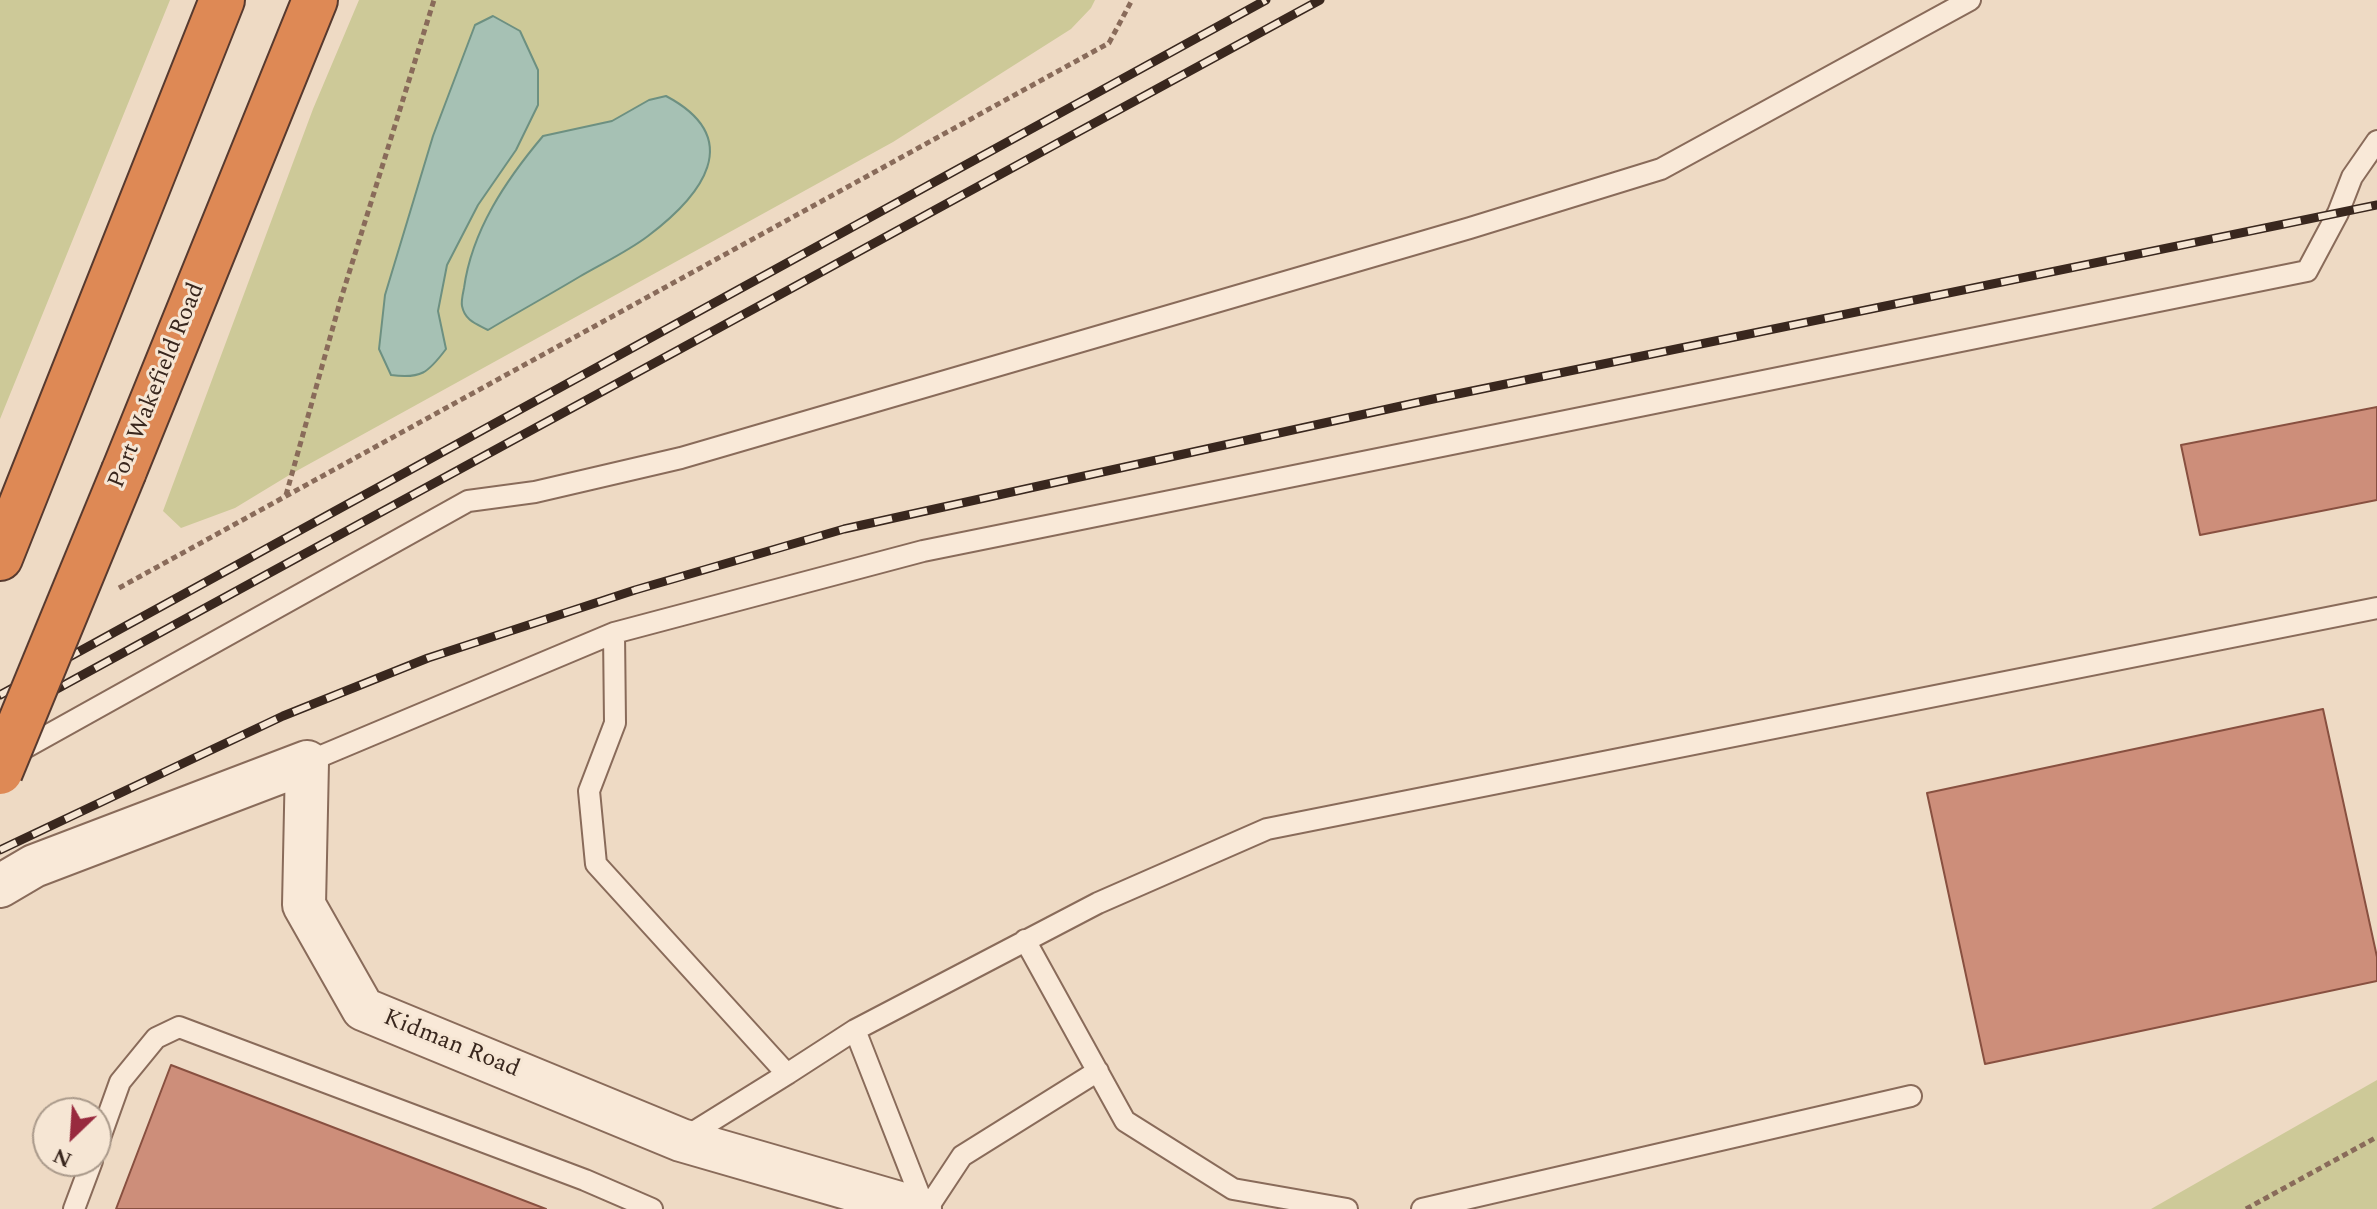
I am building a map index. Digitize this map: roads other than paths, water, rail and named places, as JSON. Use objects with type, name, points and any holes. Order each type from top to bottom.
[{"type":"highway","points":[[0,558],[222,0]]},
{"type":"highway","name":"Port Wakefield Road","points":[[0,772],[315,0]]},
{"type":"street","points":[[0,886],[34,866],[307,762]]},
{"type":"street","name":"Kidman Road","points":[[307,762],[304,905],[363,1009],[681,1140],[924,1209]]},
{"type":"lane","points":[[0,762],[468,501],[535,492],[681,458],[1470,228],[1661,169],[1970,0]]},
{"type":"lane","points":[[307,762],[614,633],[923,551],[2307,271],[2338,213],[2352,177],[2377,141]]},
{"type":"lane","points":[[681,1140],[855,1030],[1098,903],[1267,829],[2377,608]]},
{"type":"lane","points":[[614,633],[615,723],[589,791],[596,864],[787,1074]]},
{"type":"lane","points":[[1025,940],[1125,1121],[1233,1189],[1347,1209]]},
{"type":"lane","points":[[112,1104],[120,1082],[156,1038],[179,1027],[585,1180],[652,1209]]},
{"type":"lane","points":[[855,1030],[924,1209]]},
{"type":"lane","points":[[924,1209],[962,1156],[1098,1071]]},
{"type":"lane","points":[[1422,1209],[1911,1096]]},
{"type":"lane","points":[[74,1209],[86,1177]]},
{"type":"railway","points":[[0,695],[1266,0]]},
{"type":"railway","points":[[0,720],[1320,0]]},
{"type":"railway","points":[[0,850],[283,716],[428,658],[635,590],[844,529],[1433,399],[2377,205]]}]
